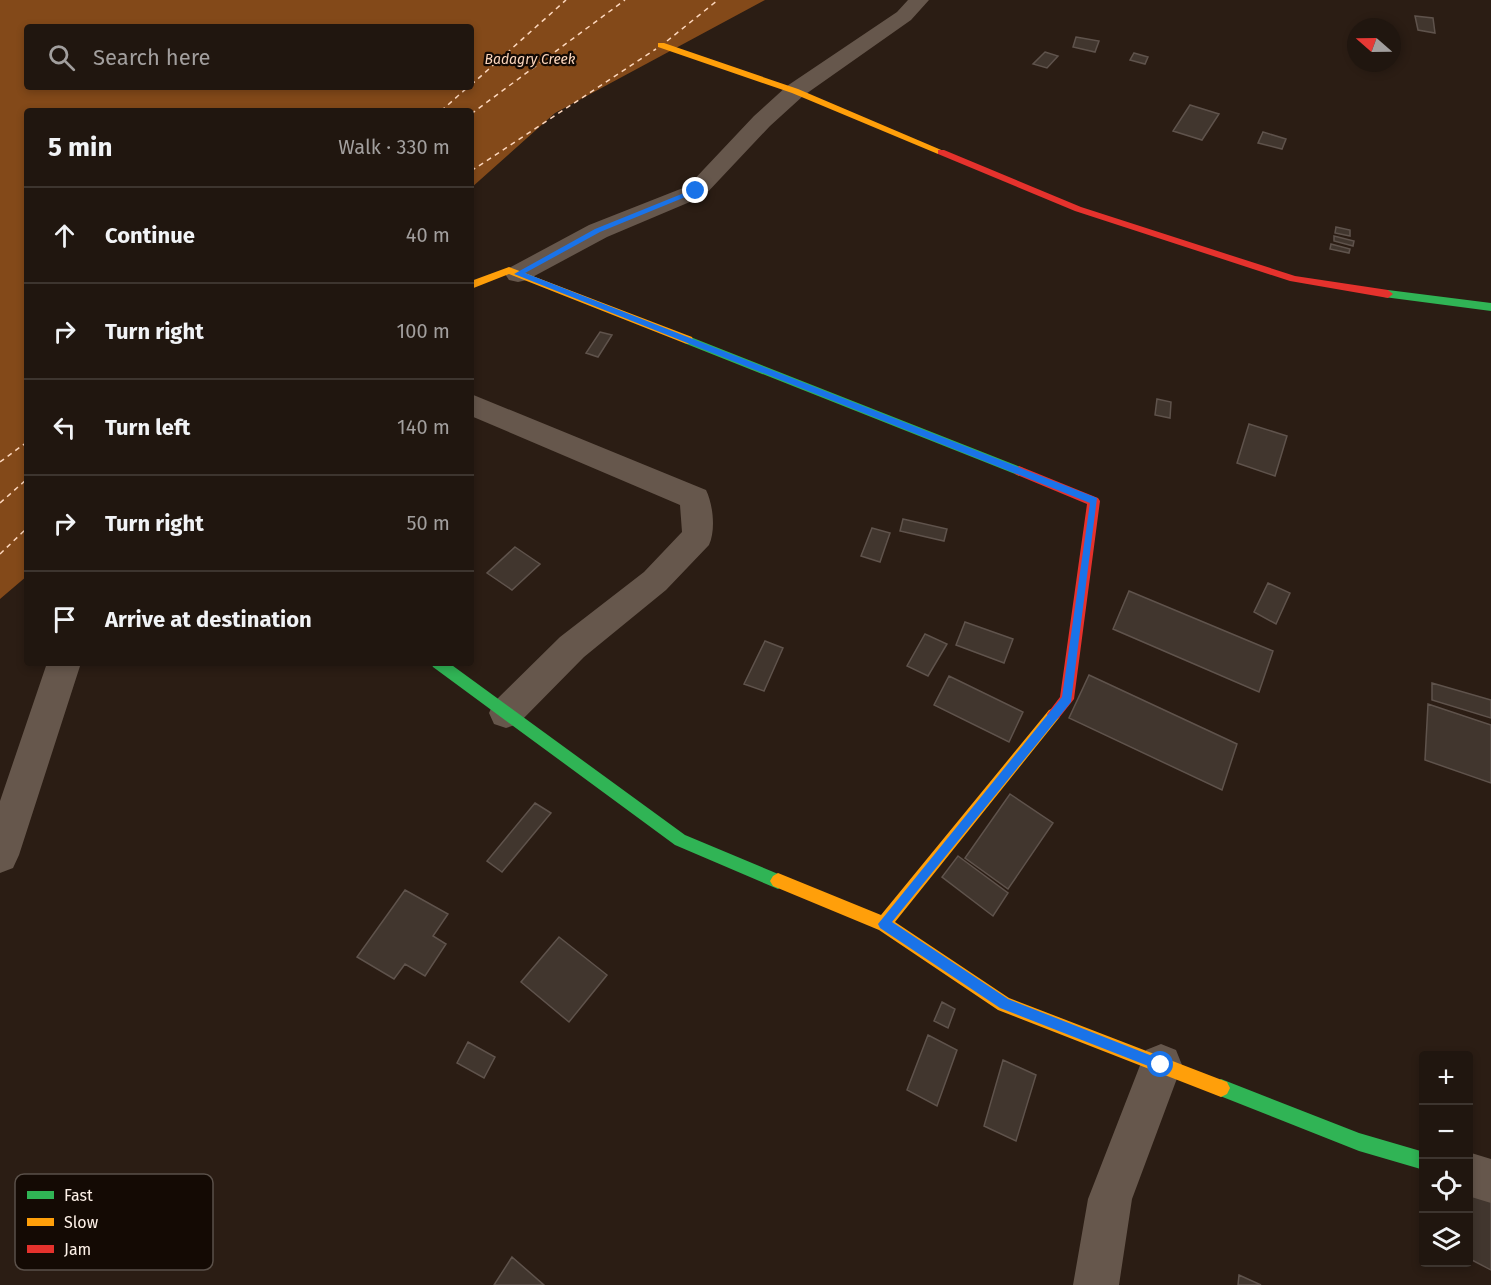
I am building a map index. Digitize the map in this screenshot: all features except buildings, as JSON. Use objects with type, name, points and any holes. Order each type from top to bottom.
[{"type":"street","points":[[518,274],[598,231],[696,191],[762,121],[795,91],[904,16],[919,0]]},
{"type":"street","points":[[661,45],[795,91],[1078,209],[1294,279],[1459,305],[1491,307]]},
{"type":"street","points":[[474,284],[509,270],[1094,501],[1067,699],[884,924]]},
{"type":"street","points":[[474,405],[521,428],[695,498],[698,536],[655,581],[572,647],[506,713]]},
{"type":"street","points":[[0,855],[63,666]]},
{"type":"street","points":[[442,666],[680,840],[884,924],[1004,1004],[1359,1142],[1419,1160]]},
{"type":"street","points":[[1096,1285],[1110,1199],[1161,1065]]},
{"type":"street","points":[[1473,1176],[1491,1181]]},
{"type":"water","name":"Badagry Creek","points":[[0,0],[765,0],[555,113],[474,185],[474,108],[24,108],[24,579],[0,599]]},
{"type":"ferry route","points":[[474,82],[566,0]]},
{"type":"ferry route","points":[[474,112],[625,0]]},
{"type":"ferry route","points":[[667,41],[718,0]]},
{"type":"ferry route","points":[[474,169],[656,49]]},
{"type":"ferry route","points":[[444,108],[465,90]]},
{"type":"ferry route","points":[[0,462],[24,444]]},
{"type":"ferry route","points":[[0,503],[24,482]]},
{"type":"ferry route","points":[[0,554],[24,531]]},
{"type":"traffic: fast","points":[[1388,294],[1491,307]]},
{"type":"traffic: fast","points":[[688,340],[1019,471]]},
{"type":"traffic: fast","points":[[442,666],[680,840],[778,881]]},
{"type":"traffic: fast","points":[[1221,1088],[1359,1142],[1419,1160]]},
{"type":"traffic: slow","points":[[661,45],[795,91],[941,152]]},
{"type":"traffic: slow","points":[[474,284],[509,270],[688,340]]},
{"type":"traffic: slow","points":[[884,924],[1054,714]]},
{"type":"traffic: slow","points":[[778,881],[884,924],[1004,1004],[1221,1088]]},
{"type":"traffic: jam","points":[[941,152],[1078,209],[1294,279],[1388,294]]},
{"type":"traffic: jam","points":[[1019,471],[1094,501],[1067,699],[1054,714]]},
{"type":"route","points":[[696,191],[598,231],[518,274],[1094,501],[1067,699],[884,924],[1004,1004],[1161,1065]]}]
